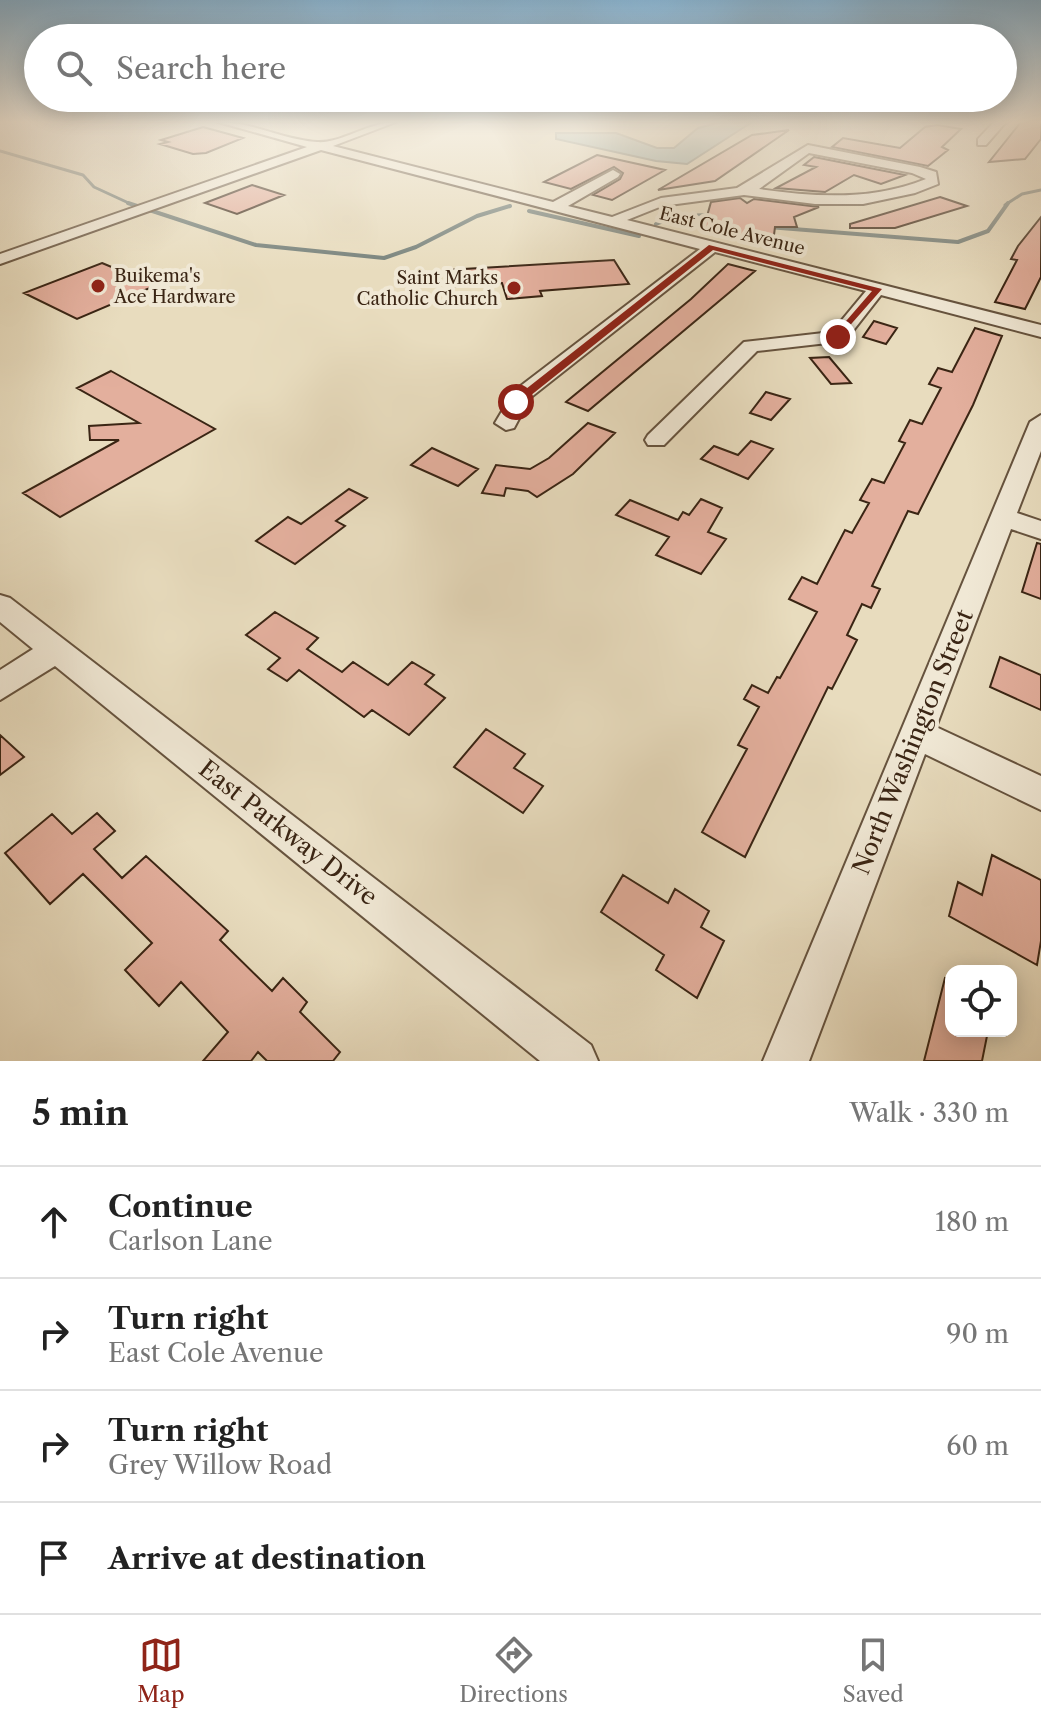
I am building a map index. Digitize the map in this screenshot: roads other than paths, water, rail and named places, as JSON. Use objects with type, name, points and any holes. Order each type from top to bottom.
[{"type":"street","points":[[0,259],[250,172]]},
{"type":"street","name":"East Cole Avenue","points":[[416,172],[1041,331]]},
{"type":"street","points":[[743,191],[770,172]]},
{"type":"street","points":[[613,222],[652,202],[743,191],[824,202],[874,198],[933,181],[931,175],[920,172]]},
{"type":"street","points":[[555,207],[613,174]]},
{"type":"street","points":[[506,423],[516,402],[529,388],[712,247]]},
{"type":"street","points":[[656,440],[751,346],[838,337],[877,289]]},
{"type":"street","name":"North Washington Street","points":[[786,1061],[1041,422]]},
{"type":"street","points":[[1003,517],[1041,530]]},
{"type":"street","name":"East Parkway Drive","points":[[0,606],[575,1061]]},
{"type":"street","points":[[0,687],[55,650]]},
{"type":"street","points":[[917,734],[1041,794]]},
{"type":"waterway","points":[[71,172],[83,175],[94,187],[130,204]]},
{"type":"waterway","points":[[1008,203],[1022,194],[1041,190]]},
{"type":"waterway","points":[[768,227],[958,242],[988,231],[1008,203]]},
{"type":"waterway","points":[[130,204],[256,245],[384,258],[416,247],[477,216],[510,206]]},
{"type":"waterway","points":[[529,211],[639,236]]},
{"type":"waterway","points":[[656,224],[676,216],[714,215]]},
{"type":"place","name":"Buikema's Ace Hardware","points":[[98,286]]},
{"type":"place","name":"Saint Marks Catholic Church","points":[[514,288]]}]
